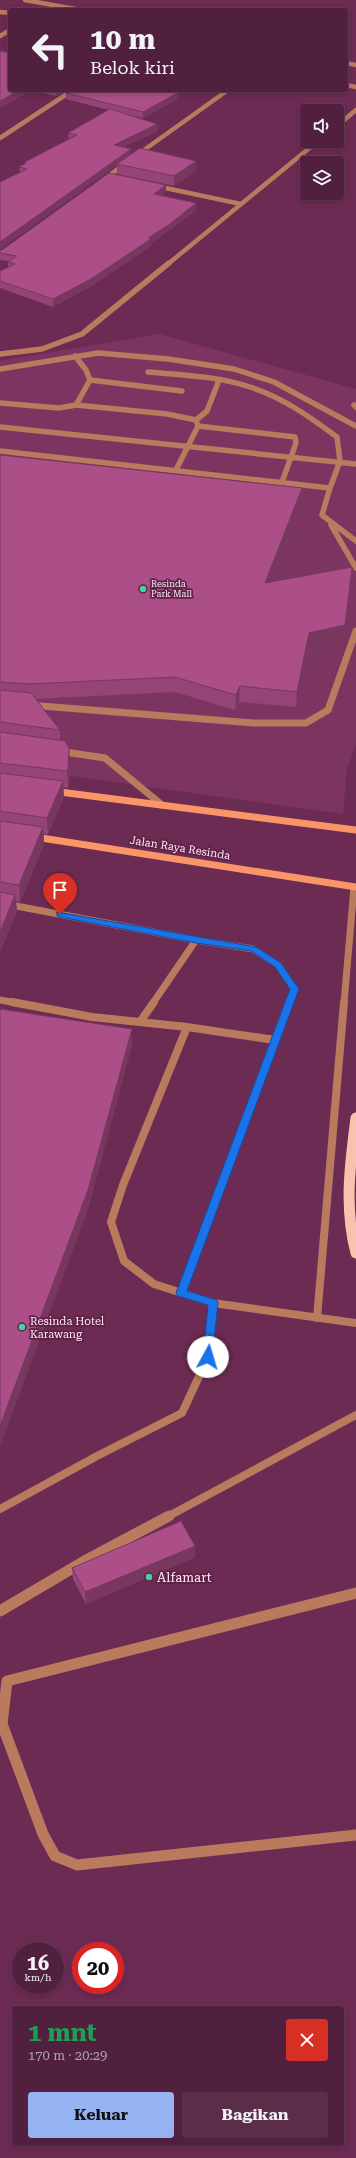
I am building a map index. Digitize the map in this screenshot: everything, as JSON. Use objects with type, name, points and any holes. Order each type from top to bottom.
[{"type":"main road","points":[[356,1118],[349,1169],[350,1235],[356,1253]]},
{"type":"street","points":[[25,0],[70,8]]},
{"type":"street","points":[[0,138],[70,92]]},
{"type":"street","points":[[95,185],[225,92]]},
{"type":"street","points":[[344,120],[356,110]]},
{"type":"street","points":[[0,354],[34,352],[64,343],[82,334],[309,148]]},
{"type":"street","points":[[108,176],[116,178]]},
{"type":"street","points":[[147,184],[241,204]]},
{"type":"street","points":[[0,369],[98,353],[168,359],[234,369],[279,385],[356,426]]},
{"type":"street","points":[[75,356],[86,370],[90,380]]},
{"type":"street","points":[[148,372],[237,383],[268,394],[311,418],[337,437],[340,461],[322,515],[330,523],[356,541]]},
{"type":"street","points":[[90,380],[182,391]]},
{"type":"street","points":[[76,405],[90,380]]},
{"type":"street","points":[[196,420],[207,411],[219,380]]},
{"type":"street","points":[[0,403],[59,408],[76,405],[173,415],[196,420]]},
{"type":"street","points":[[176,470],[198,426],[196,420]]},
{"type":"street","points":[[198,426],[295,437],[296,443],[282,482]]},
{"type":"street","points":[[0,427],[189,445],[356,464]]},
{"type":"street","points":[[0,451],[330,488]]},
{"type":"street","points":[[330,523],[356,568]]},
{"type":"street","points":[[24,704],[253,723],[306,724],[328,710],[356,631]]},
{"type":"street","points":[[52,750],[105,758],[162,805]]},
{"type":"street","points":[[46,790],[356,830]]},
{"type":"street","name":"Jalan Raya Resinda","points":[[31,836],[355,887]]},
{"type":"street","points":[[317,1318],[355,887]]},
{"type":"street","points":[[0,903],[196,940],[253,949],[278,965],[294,989],[181,1293]]},
{"type":"street","points":[[140,1022],[196,940]]},
{"type":"street","points":[[0,1000],[92,1017],[187,1027],[275,1040]]},
{"type":"street","points":[[187,1027],[123,1185],[111,1222],[124,1260],[154,1284],[213,1303],[246,1309],[356,1322]]},
{"type":"street","points":[[0,1509],[97,1456],[182,1413],[208,1357],[213,1303]]},
{"type":"street","points":[[0,1611],[88,1559],[356,1415]]},
{"type":"street","points":[[356,1592],[7,1681],[3,1703],[2,1724],[43,1834],[55,1856],[77,1865],[356,1835]]},
{"type":"shaded area","name":"Resinda Park Mall","points":[[159,334],[356,389],[356,745],[347,769],[343,814],[0,766],[0,361]]},
{"type":"building","points":[[0,51],[8,53],[8,92],[16,92],[0,101]]},
{"type":"building","points":[[67,92],[179,92],[143,112],[66,93]]},
{"type":"building","points":[[110,109],[157,124],[114,145],[131,149],[0,242],[0,182],[27,169],[19,167],[26,163],[25,162],[77,135],[68,133]]},
{"type":"building","points":[[140,148],[196,161],[174,176],[117,164]]},
{"type":"building","points":[[109,173],[166,185],[154,194],[196,203],[170,224],[148,238],[151,239],[91,279],[53,299],[0,281],[0,271],[15,264],[8,262],[17,256],[0,253],[0,250]]},
{"type":"building","name":"Resinda Park Mall","points":[[0,455],[302,488],[265,583],[352,567],[345,625],[309,633],[297,692],[240,686],[236,695],[175,677],[30,684],[0,682]]},
{"type":"building","points":[[0,690],[31,693],[60,730],[0,722]]},
{"type":"building","points":[[0,732],[65,741],[69,748],[67,771],[0,763]]},
{"type":"building","points":[[0,773],[63,781],[47,818],[0,811]]},
{"type":"building","points":[[0,821],[43,827],[19,885],[0,882]]},
{"type":"building","points":[[0,892],[15,895],[0,932]]},
{"type":"building","name":"Resinda Hotel Karawang","points":[[0,1009],[132,1029],[88,1190],[0,1426]]},
{"type":"building","points":[[181,1521],[195,1546],[85,1592],[72,1568]]},
{"type":"place","name":"Resinda Park Mall","points":[[143,589]]},
{"type":"place","name":"Resinda Hotel Karawang","points":[[22,1327]]},
{"type":"place","name":"Alfamart","points":[[149,1577]]},
{"type":"route","points":[[60,914],[196,940],[253,949],[278,965],[294,989],[181,1293],[213,1303],[208,1357]]}]
